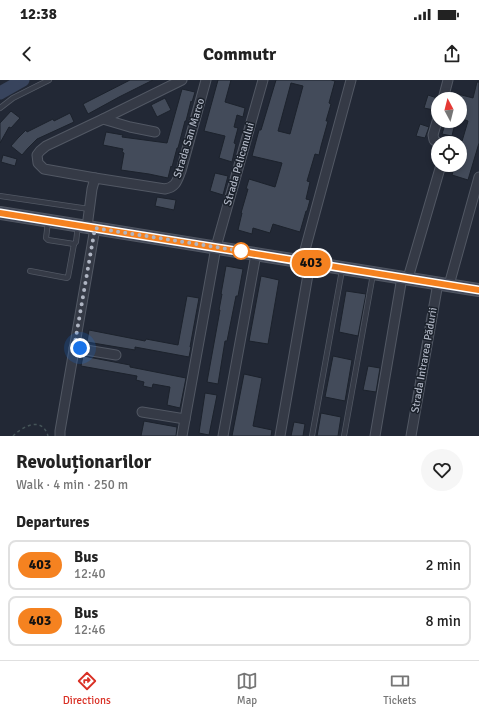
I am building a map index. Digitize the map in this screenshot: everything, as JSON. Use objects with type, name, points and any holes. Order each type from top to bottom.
[{"type":"main road","points":[[0,213],[479,290]]},
{"type":"street","points":[[60,436],[74,348],[89,209],[95,178],[44,169],[38,163],[37,156],[46,146],[182,80]]},
{"type":"street","name":"Strada San Marco","points":[[95,178],[165,189],[174,186],[181,171],[206,80]]},
{"type":"street","name":"Strada Pelicanului","points":[[182,436],[216,247],[263,80]]},
{"type":"street","points":[[280,436],[306,262],[351,80]]},
{"type":"street","points":[[445,92],[448,80]]},
{"type":"street","points":[[103,119],[130,127],[155,132]]},
{"type":"street","points":[[375,436],[405,278],[439,172]]},
{"type":"street","name":"Strada Intrarea Pădurii","points":[[411,436],[444,284],[479,177]]},
{"type":"street","points":[[223,436],[256,254]]},
{"type":"street","points":[[74,348],[116,355]]},
{"type":"street","points":[[142,412],[185,420]]},
{"type":"lane","points":[[0,108],[13,98],[48,80]]},
{"type":"lane","points":[[0,196],[89,209]]},
{"type":"lane","points":[[48,221],[46,238],[48,240],[74,244]]},
{"type":"lane","points":[[30,271],[67,278],[74,244],[87,227]]},
{"type":"lane","points":[[312,436],[342,268]]},
{"type":"lane","points":[[344,436],[373,273]]},
{"type":"path","points":[[13,436],[26,426],[35,425],[42,426],[48,436]]},
{"type":"building","points":[[130,80],[153,80],[88,114],[83,104]]},
{"type":"building","points":[[218,80],[231,80],[225,102],[245,108],[243,117],[237,115],[234,127],[238,128],[234,143],[236,144],[232,162],[219,158],[225,136],[204,131]]},
{"type":"building","points":[[276,80],[335,81],[329,103],[331,104],[326,121],[328,121],[319,155],[315,154],[307,181],[310,182],[306,199],[310,200],[300,232],[273,224],[270,233],[253,228],[252,234],[238,230],[249,179],[275,187],[282,163],[252,156],[259,130],[261,130]],"holes":[[[291,83],[303,86],[290,134],[278,131]]]},
{"type":"building","points":[[477,82],[479,82],[479,143],[468,180],[452,175],[453,172],[467,172],[467,136],[464,136],[468,121],[467,96],[473,98]]},
{"type":"building","points":[[182,89],[195,92],[168,178],[121,170],[124,153],[122,152],[123,149],[103,145],[106,132],[123,135],[122,137],[167,143]]},
{"type":"building","points":[[428,95],[431,96],[431,109],[424,108]]},
{"type":"building","points":[[165,98],[171,110],[157,117],[151,105]]},
{"type":"building","points":[[11,111],[20,118],[11,128],[9,127],[0,143],[0,123]]},
{"type":"building","points":[[70,113],[74,122],[37,139],[22,155],[11,146],[26,130],[27,132],[53,119],[54,121]]},
{"type":"building","points":[[420,124],[429,127],[425,138],[416,136]]},
{"type":"building","points":[[444,128],[454,128],[452,136],[442,134]]},
{"type":"building","points":[[3,155],[17,159],[15,166],[1,162]]},
{"type":"building","points":[[215,173],[228,176],[223,195],[210,191]]},
{"type":"building","points":[[157,197],[176,200],[174,210],[155,206]]},
{"type":"building","points":[[226,266],[243,269],[227,341],[225,341],[218,384],[207,382]]},
{"type":"building","points":[[261,276],[279,280],[268,344],[249,341]]},
{"type":"building","points":[[346,291],[366,294],[358,336],[339,332]]},
{"type":"building","points":[[187,296],[199,298],[189,357],[135,347],[135,350],[87,342],[89,330],[145,341],[146,339],[178,345]]},
{"type":"building","points":[[83,356],[186,378],[180,408],[167,405],[170,387],[153,384],[152,388],[143,386],[144,382],[136,380],[137,376],[81,366]]},
{"type":"building","points":[[333,356],[352,360],[345,401],[325,397]]},
{"type":"building","points":[[368,366],[380,368],[376,392],[363,390]]},
{"type":"building","points":[[244,374],[262,378],[253,426],[272,430],[271,436],[232,436]]},
{"type":"building","points":[[205,393],[217,395],[209,435],[199,433]]},
{"type":"building","points":[[321,413],[341,417],[338,436],[317,436]]},
{"type":"building","points":[[144,421],[177,427],[176,436],[141,436]]},
{"type":"building","points":[[294,422],[305,424],[303,436],[291,436]]},
{"type":"waterway","points":[[0,93],[23,80]]},
{"type":"bus line","name":"403","points":[[0,213],[479,290]]},
{"type":"route","points":[[80,348],[74,348],[95,228],[241,251]]}]
